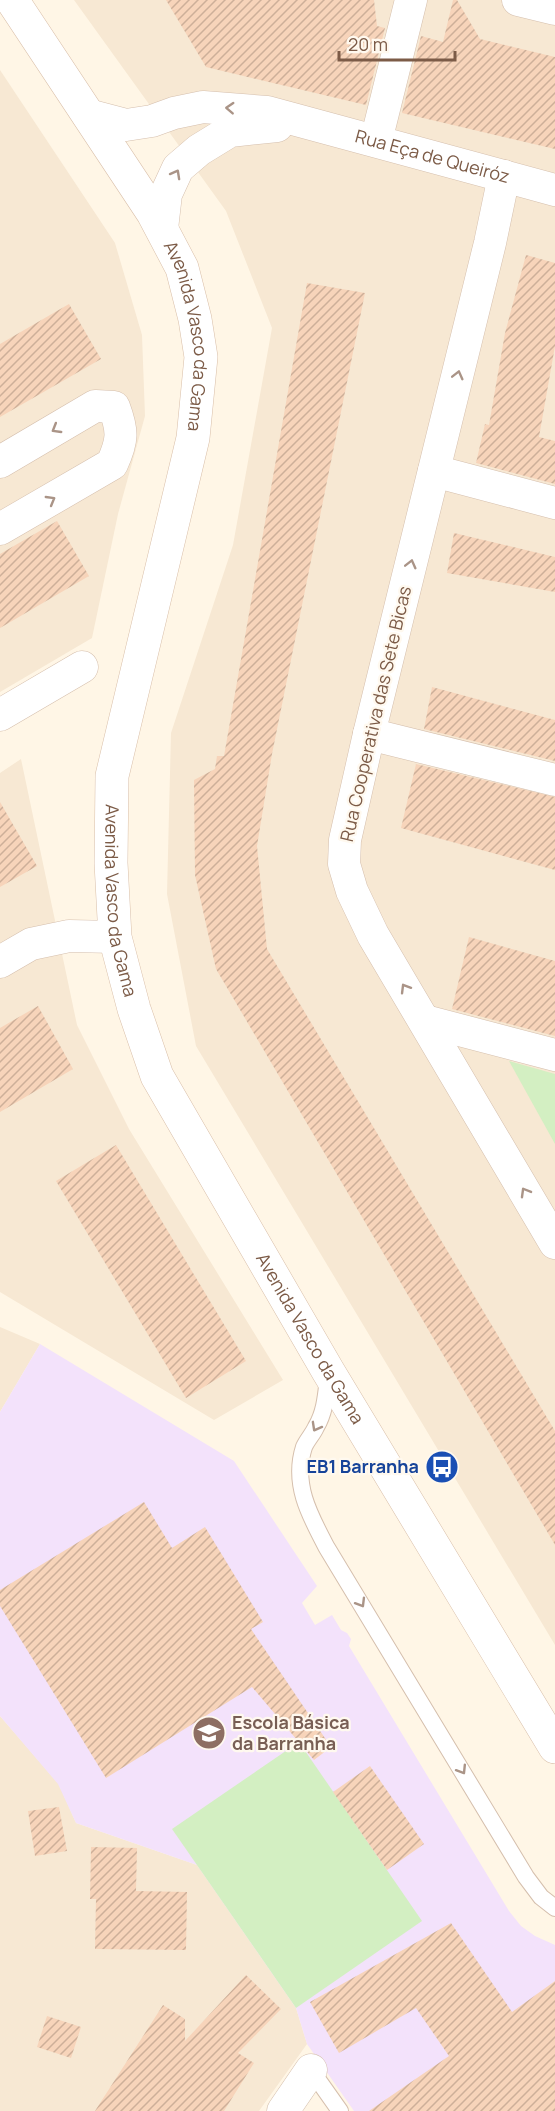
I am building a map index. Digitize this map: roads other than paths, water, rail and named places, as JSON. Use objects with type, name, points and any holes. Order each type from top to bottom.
[{"type":"main road","name":"Avenida Vasco da Gama","points":[[12,0],[153,213],[182,268],[195,319],[201,357],[193,438],[112,776],[111,863],[115,937],[134,1009],[157,1077],[328,1371],[555,1747]]},
{"type":"street","points":[[376,141],[411,0]]},
{"type":"street","points":[[518,0],[555,9]]},
{"type":"street","name":"Rua Eça de Queiróz","points":[[88,115],[126,125],[152,121],[174,113],[203,107],[267,112],[555,190]]},
{"type":"street","name":"Rua Eça de Queiróz","points":[[162,230],[166,194],[178,168],[199,150],[230,131],[308,124]]},
{"type":"street","name":"Rua Cooperativa das Sete Bicas","points":[[504,176],[487,255],[369,734],[345,840],[344,864],[352,891],[373,935],[555,1243]]},
{"type":"street","points":[[0,462],[95,406],[114,407],[121,427],[119,448],[112,464],[0,529]]},
{"type":"street","points":[[434,471],[555,503]]},
{"type":"street","points":[[0,715],[82,667]]},
{"type":"street","points":[[369,734],[555,780]]},
{"type":"street","points":[[0,962],[31,944],[69,936],[115,937]]},
{"type":"street","points":[[425,1021],[555,1055]]},
{"type":"street","points":[[283,2111],[311,2070]]},
{"type":"lane","points":[[328,1371],[324,1409],[305,1445],[299,1469],[306,1508],[327,1548],[526,1876],[541,1896],[555,1908]]},
{"type":"lane","points":[[311,2070],[340,2111]]},
{"type":"place","name":"EB1 Barranha","points":[[442,1467]]},
{"type":"place","name":"Escola Básica da Barranha","points":[[209,1733]]}]
